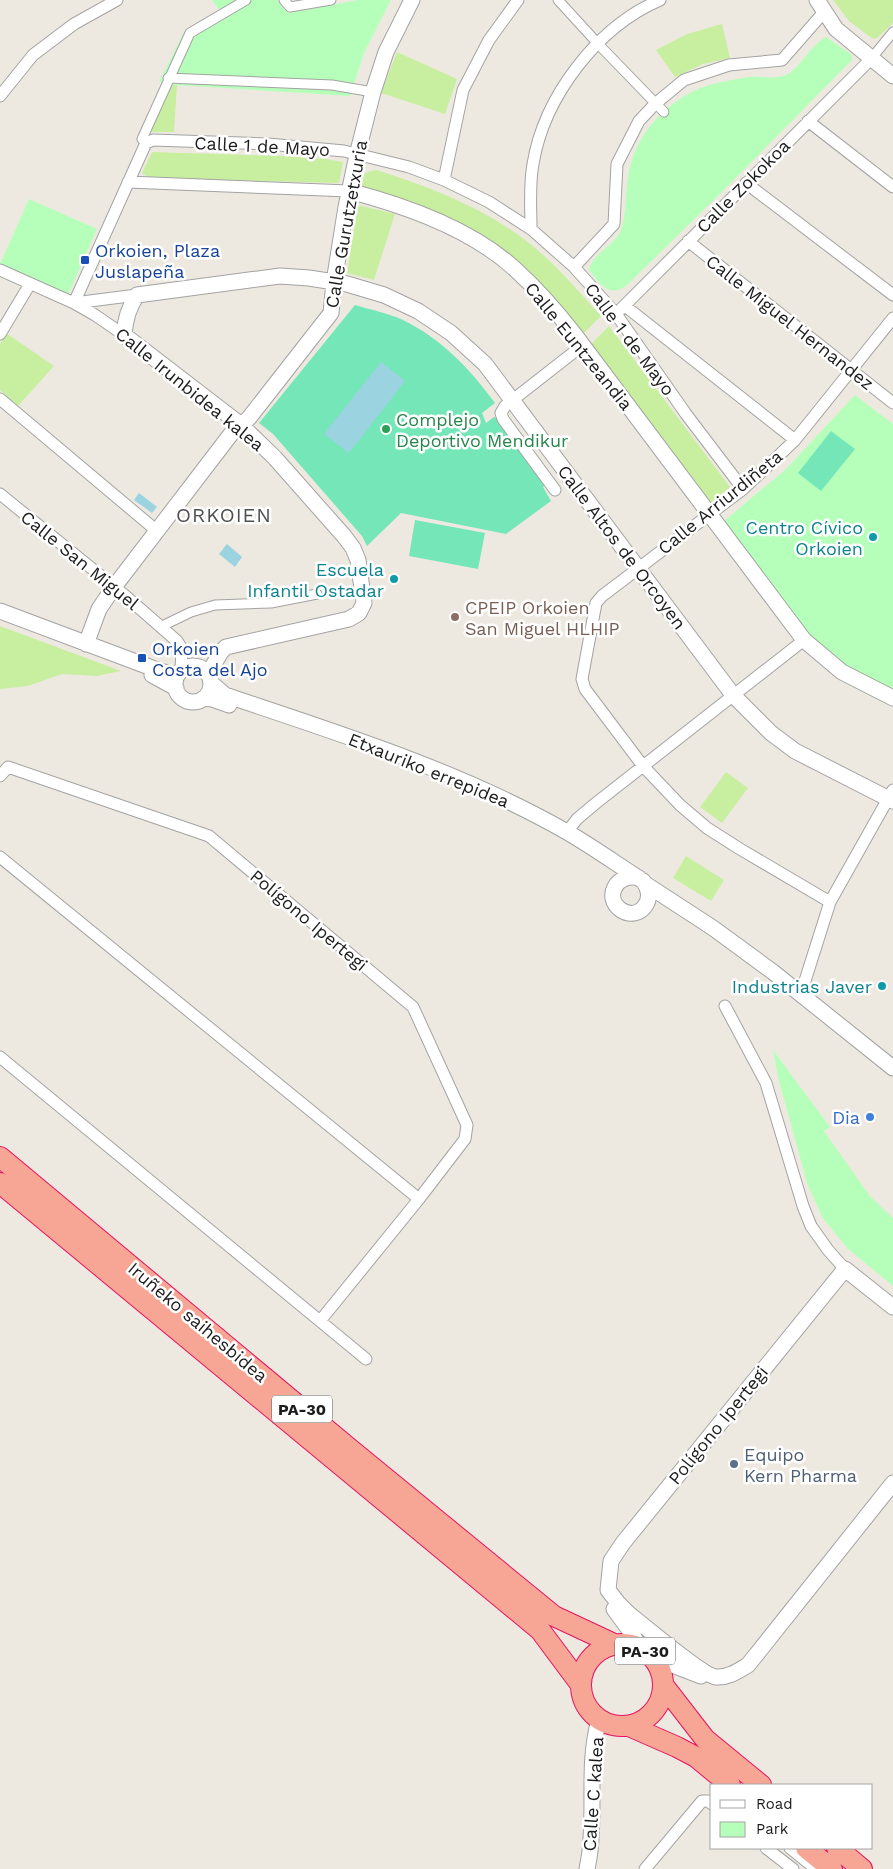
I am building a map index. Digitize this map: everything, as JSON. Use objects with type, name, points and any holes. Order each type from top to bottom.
[{"type":"highway","name":"Iruñeko saihesbidea","points":[[0,1157],[350,1449],[554,1616],[614,1644]]},
{"type":"highway","name":"Iruñeko saihesbidea","points":[[0,1183],[540,1630],[581,1685]]},
{"type":"highway","name":"PA-30","points":[[599,1720],[589,1710],[583,1699],[581,1685],[583,1671],[590,1659],[600,1649],[614,1644],[627,1643],[639,1647],[650,1654],[658,1663],[663,1674],[664,1686],[661,1700],[654,1713],[642,1722],[629,1726]]},
{"type":"highway","name":"PA-30","points":[[664,1686],[705,1739],[760,1784]]},
{"type":"highway","points":[[599,1720],[608,1724],[629,1726],[677,1747],[696,1757],[729,1784]]},
{"type":"highway","points":[[807,1849],[832,1869]]},
{"type":"highway","points":[[838,1849],[862,1869]]},
{"type":"street","points":[[0,96],[33,55],[74,24],[117,0]]},
{"type":"street","points":[[74,303],[146,143],[142,139],[190,33],[246,0]]},
{"type":"street","points":[[284,0],[290,7],[331,0]]},
{"type":"street","name":"Calle Gurutzetxuria","points":[[86,644],[99,609],[114,586],[231,434],[249,418],[331,313],[334,282],[356,155],[386,52],[412,0]]},
{"type":"street","points":[[444,180],[463,90],[489,40],[518,0]]},
{"type":"street","points":[[558,0],[664,112]]},
{"type":"street","points":[[531,229],[533,166],[539,140],[560,90],[569,76],[598,44],[633,14],[660,0]]},
{"type":"street","points":[[574,267],[614,224],[617,164],[639,121],[655,104],[684,80],[730,65],[782,60],[821,6],[836,29],[893,76]]},
{"type":"street","points":[[871,59],[893,32]]},
{"type":"street","name":"Calle Zokokoa","points":[[616,314],[871,59]]},
{"type":"street","points":[[168,78],[332,85],[373,92]]},
{"type":"street","points":[[808,121],[893,187]]},
{"type":"street","name":"Calle 1 de Mayo","points":[[146,143],[153,140],[268,144],[344,151],[409,168],[444,180],[489,202],[531,229],[574,267],[616,314],[686,414],[743,489]]},
{"type":"street","name":"Calle Euntzeandia","points":[[128,182],[349,191],[414,211],[451,227],[486,248],[515,269],[544,298],[583,344],[804,640],[842,672],[893,698]]},
{"type":"street","points":[[746,183],[893,296]]},
{"type":"street","name":"Calle Miguel Hernandez","points":[[688,242],[851,372],[893,403]]},
{"type":"street","name":"Calle Irunbidea kalea","points":[[0,270],[74,303],[95,315],[241,425],[275,458],[353,548],[358,560],[364,603],[359,612],[349,619],[226,647],[221,652],[210,679]]},
{"type":"street","name":"Calle Altos de Orcoyen","points":[[74,303],[280,276],[334,282],[384,295],[418,311],[451,333],[485,364],[733,695],[772,733],[795,751],[892,796]]},
{"type":"street","points":[[0,334],[30,284]]},
{"type":"street","points":[[124,336],[124,322],[136,294]]},
{"type":"street","points":[[625,306],[795,440]]},
{"type":"street","name":"Calle Arriurdiñeta","points":[[830,902],[740,850],[707,828],[680,805],[643,766],[585,689],[582,679],[596,603],[602,596],[743,489],[795,440],[893,318]]},
{"type":"street","points":[[555,490],[503,419],[501,413],[502,409],[512,400],[583,344]]},
{"type":"street","points":[[0,399],[157,531]]},
{"type":"street","name":"Calle San Miguel","points":[[0,494],[114,586],[177,641],[182,649],[178,677]]},
{"type":"street","points":[[160,626],[191,612],[215,605],[270,603],[317,594]]},
{"type":"street","points":[[0,610],[86,644],[178,677]]},
{"type":"street","points":[[0,619],[157,677],[178,677]]},
{"type":"street","points":[[567,832],[580,816],[804,640]]},
{"type":"street","points":[[195,666],[205,670],[210,679],[208,694],[204,698],[193,701],[182,698],[178,677],[185,667],[195,666]]},
{"type":"street","name":"Etxauriko errepidea","points":[[210,679],[225,695],[439,770],[528,811],[567,832],[721,934],[891,1063]]},
{"type":"street","name":"Etxauriko errepidea","points":[[204,698],[236,707],[453,786],[505,810],[606,864],[616,874],[618,882]]},
{"type":"street","name":"Polígono Ipertegi","points":[[0,776],[8,767],[210,836],[413,1007],[467,1125],[466,1138],[419,1199],[320,1320]]},
{"type":"street","points":[[797,991],[804,984],[830,902],[892,796]]},
{"type":"street","points":[[0,858],[419,1199]]},
{"type":"street","points":[[646,906],[650,895],[643,882],[627,877],[618,882],[613,894],[616,905],[620,910],[637,912],[646,906],[678,906]]},
{"type":"street","points":[[724,1006],[766,1083],[803,1206],[811,1226],[828,1250],[845,1269],[893,1306]]},
{"type":"street","points":[[0,1057],[366,1359]]},
{"type":"street","points":[[0,1147],[97,1237]]},
{"type":"street","name":"Polígono Ipertegi","points":[[639,1647],[633,1635],[613,1608],[608,1590],[611,1561],[623,1543],[845,1269]]},
{"type":"street","points":[[658,1663],[670,1664],[704,1677],[732,1674],[748,1665],[893,1483]]},
{"type":"street","points":[[608,1590],[618,1604],[629,1614],[699,1669],[715,1677]]},
{"type":"street","name":"Calle C kalea","points":[[587,1869],[592,1838],[592,1760],[594,1737],[599,1720]]},
{"type":"street","points":[[645,1869],[702,1801],[710,1802]]},
{"type":"street","points":[[767,1849],[792,1869]]},
{"type":"street","points":[[791,1849],[816,1869]]},
{"type":"green space","points":[[212,0],[277,0],[288,13],[358,0],[391,0],[364,53],[350,96],[177,85],[159,82],[184,32],[220,11]]},
{"type":"green space","points":[[833,0],[893,0],[893,23],[877,38],[873,39],[849,21]]},
{"type":"green space","points":[[722,24],[730,58],[703,64],[675,77],[656,50],[687,34]]},
{"type":"green space","points":[[826,37],[852,55],[852,60],[627,285],[615,291],[601,285],[589,270],[591,264],[621,230],[632,160],[647,130],[658,117],[671,105],[701,88],[742,78],[784,76],[793,70]]},
{"type":"green space","points":[[397,52],[457,79],[445,114],[381,93]]},
{"type":"green space","points":[[168,84],[177,85],[174,132],[145,132]]},
{"type":"green space","points":[[152,152],[282,156],[343,162],[339,183],[149,178],[142,173]]},
{"type":"green space","points":[[377,170],[437,191],[494,219],[529,243],[548,260],[601,316],[584,333],[538,283],[511,259],[361,189],[364,174]]},
{"type":"green space","points":[[29,199],[97,229],[67,297],[0,267]]},
{"type":"green space","points":[[358,205],[395,214],[374,280],[347,273]]},
{"type":"green space","name":"Complejo Deportivo Mendikur","points":[[355,305],[391,315],[417,328],[443,346],[476,378],[495,403],[482,413],[486,423],[494,417],[498,419],[547,484],[543,487],[551,501],[506,534],[401,513],[367,546],[362,536],[273,434],[259,423]]},
{"type":"green space","points":[[609,326],[730,487],[711,502],[591,344]]},
{"type":"green space","points":[[6,333],[54,366],[18,406],[0,390],[0,344]]},
{"type":"green space","points":[[855,395],[893,424],[893,698],[804,640],[718,526],[785,470]]},
{"type":"green space","points":[[831,431],[855,449],[821,491],[798,473]]},
{"type":"green space","points":[[415,520],[485,533],[478,569],[409,556]]},
{"type":"green space","points":[[0,626],[121,671],[97,676],[62,674],[28,686],[0,689]]},
{"type":"green space","points":[[726,772],[748,788],[722,823],[700,807]]},
{"type":"green space","points":[[686,856],[724,880],[711,901],[673,878]]},
{"type":"green space","points":[[773,1050],[830,1127],[824,1131],[870,1196],[893,1218],[893,1286],[848,1249],[822,1217],[807,1183],[778,1077]]},
{"type":"water","points":[[381,362],[405,381],[349,453],[324,434]]},
{"type":"water","points":[[139,493],[157,507],[152,513],[134,500]]},
{"type":"water","points":[[227,544],[242,557],[235,567],[219,554]]},
{"type":"place","name":"Orkoien, Plaza Juslapeña","points":[[85,260]]},
{"type":"place","name":"Complejo Deportivo Mendikur","points":[[386,429]]},
{"type":"place","name":"Centro Cívico Orkoien","points":[[873,537]]},
{"type":"place","name":"Escuela Infantil Ostadar","points":[[394,579]]},
{"type":"place","name":"CPEIP Orkoien San Miguel HLHIP","points":[[455,617]]},
{"type":"place","name":"Orkoien Costa del Ajo","points":[[142,658]]},
{"type":"place","name":"Industrias Javer","points":[[882,986]]},
{"type":"place","name":"Dia","points":[[870,1117]]},
{"type":"place","name":"Equipo Kern Pharma","points":[[734,1464]]},
{"type":"district","name":"ORKOIEN","points":[[224,515]]}]
